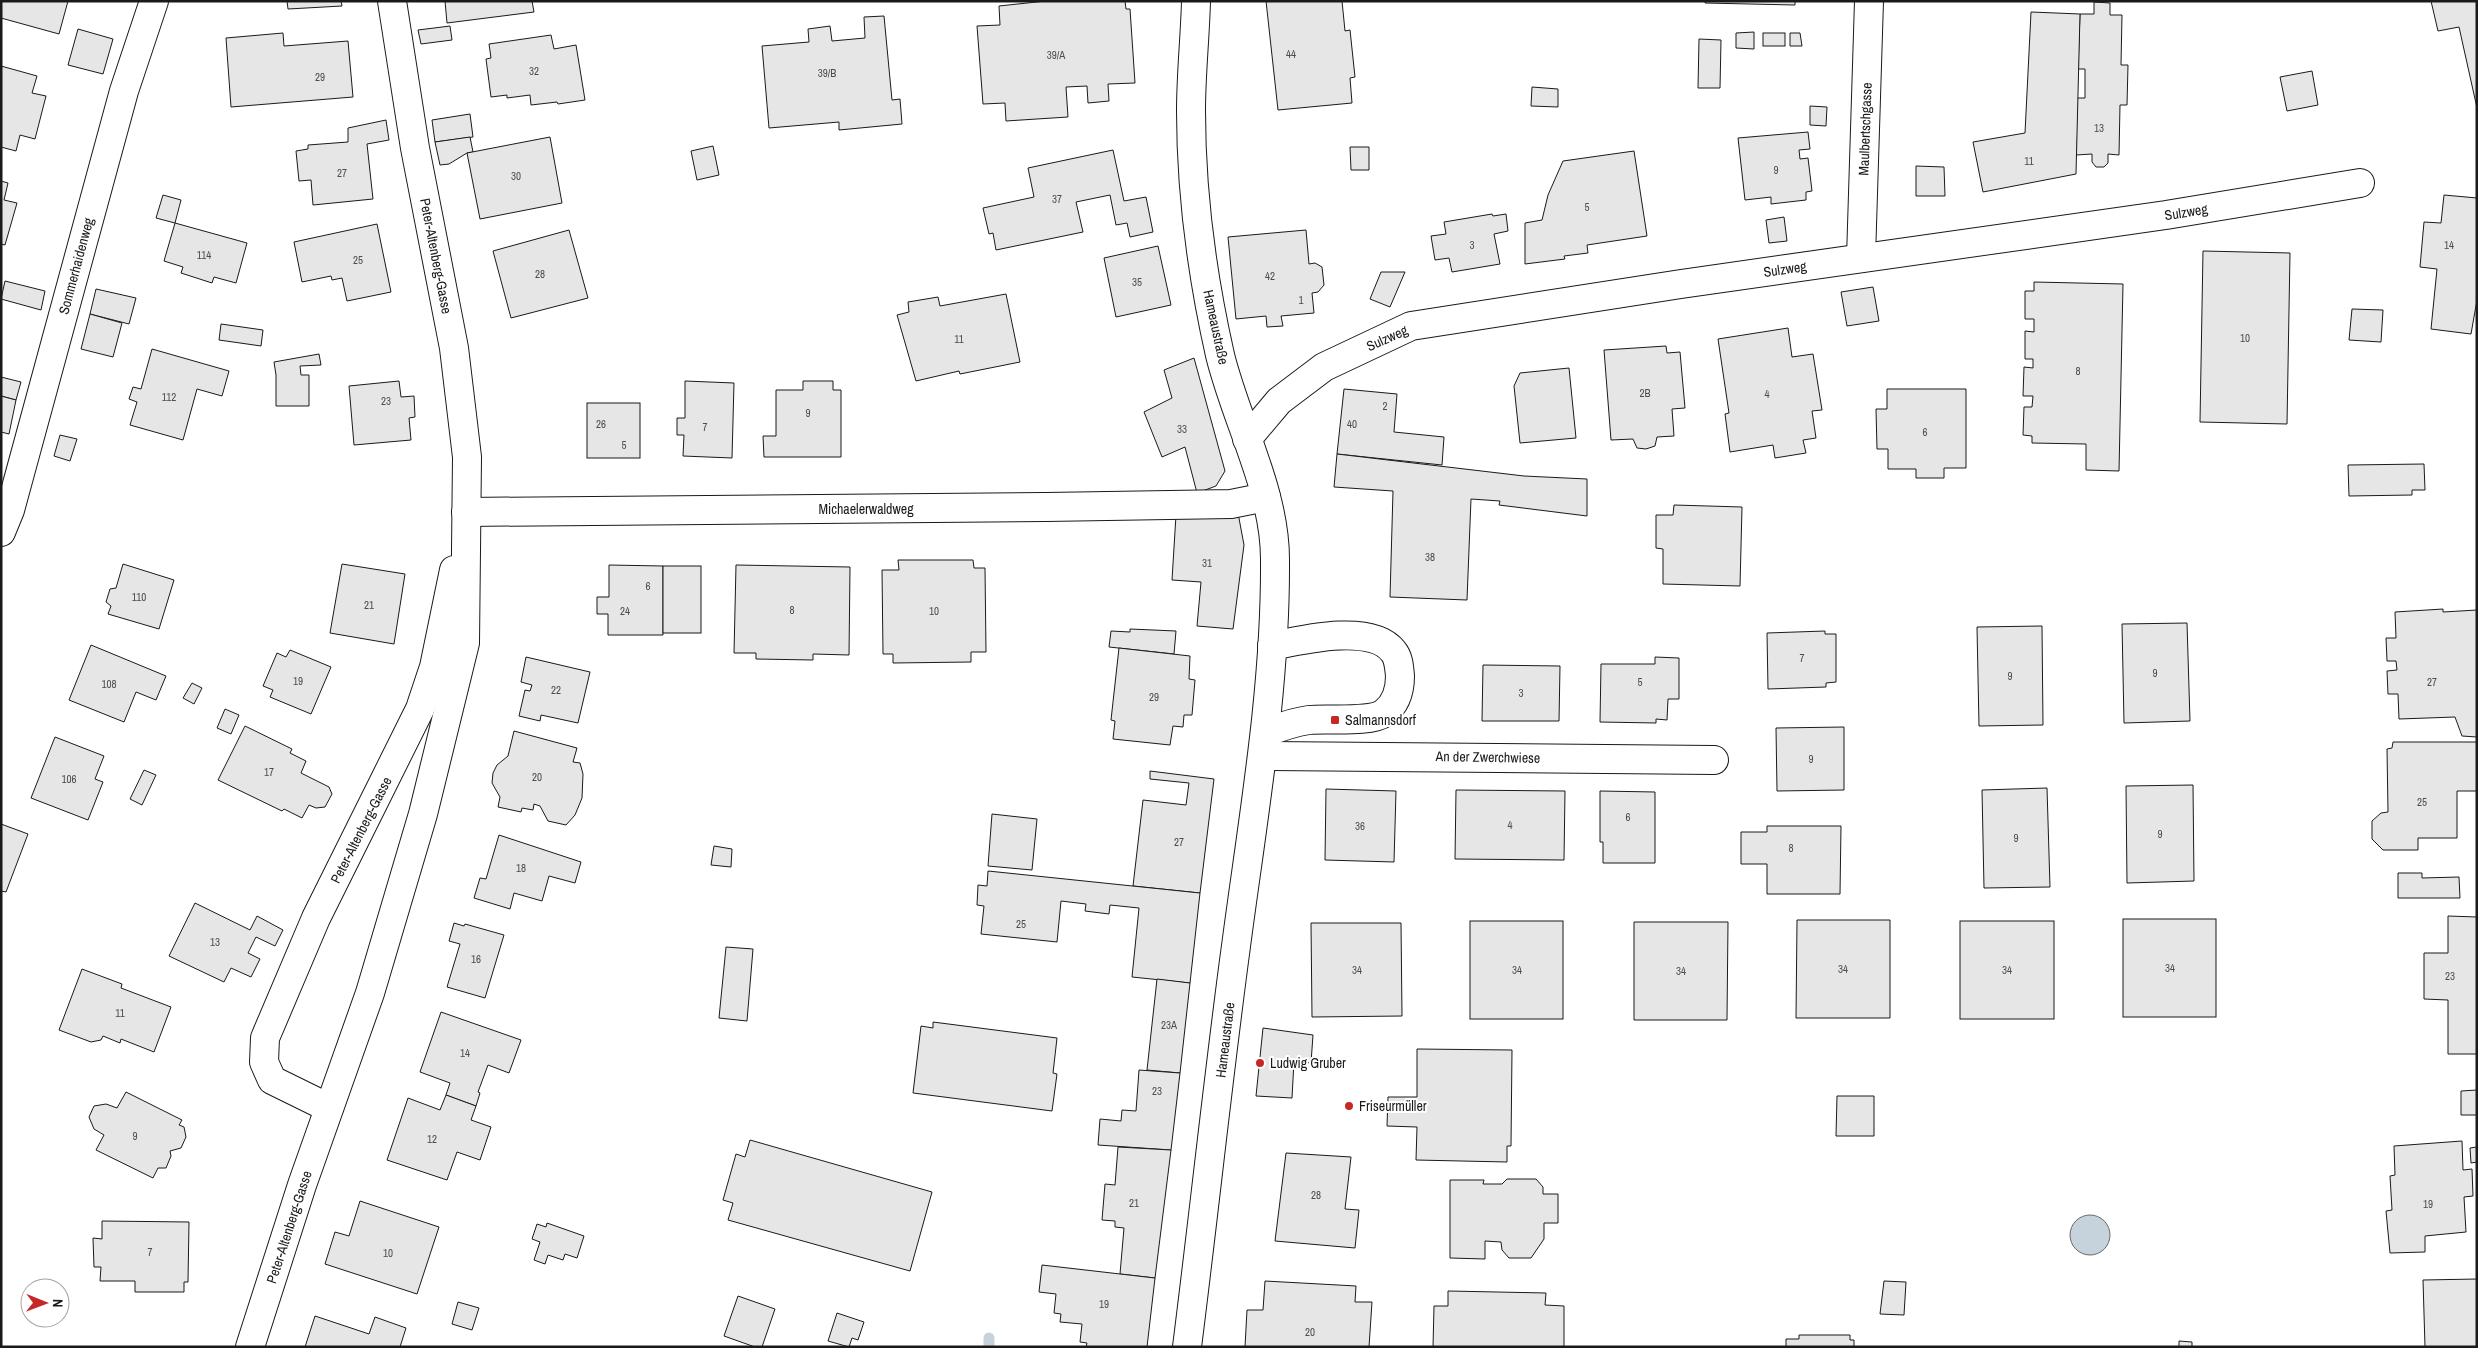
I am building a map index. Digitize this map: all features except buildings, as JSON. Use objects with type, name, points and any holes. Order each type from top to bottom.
[{"type":"street","name":"Sommerhaidenweg","points":[[1,532],[10,510],[124,91],[154,1]]},
{"type":"street","name":"Peter-Altenberg-Gasse","points":[[250,1347],[329,1108],[370,993],[420,823],[465,643],[467,457],[454,348],[415,148],[392,1]]},
{"type":"street","name":"Hameaustraße","points":[[1187,1347],[1236,947],[1264,744],[1272,646],[1275,556],[1266,497],[1215,331],[1200,237],[1191,113],[1196,1]]},
{"type":"street","name":"Maulbertschgasse","points":[[1861,258],[1869,1]]},
{"type":"street","name":"Sulzweg","points":[[1247,440],[1279,401],[1324,367],[1411,326],[1861,258],[2166,215],[2360,183]]},
{"type":"street","name":"Michaelerwaldweg","points":[[466,512],[1231,504],[1266,497]]},
{"type":"street","name":"Peter-Altenberg-Gasse","points":[[329,1108],[272,1080],[264,1062],[264,1038],[316,918],[420,709],[434,667],[466,512]]},
{"type":"street","points":[[1264,744],[1286,725],[1310,720],[1362,718],[1383,714],[1396,701],[1400,682],[1399,663],[1393,650],[1381,642],[1357,636],[1336,635],[1272,646]]},
{"type":"street","name":"An der Zwerchwiese","points":[[1264,744],[1308,755],[1714,760]]},
{"type":"shaded area","points":[[2090,1215],[2104,1221],[2110,1235],[2104,1249],[2090,1255],[2076,1249],[2070,1235],[2076,1221]]},
{"type":"waterway","points":[[989,1338],[989,1347]]},
{"type":"place","name":"Salmannsdorf","points":[[1335,720]]},
{"type":"place","name":"Ludwig Gruber","points":[[1260,1063]]},
{"type":"place","name":"Friseurmüller","points":[[1349,1106]]}]
